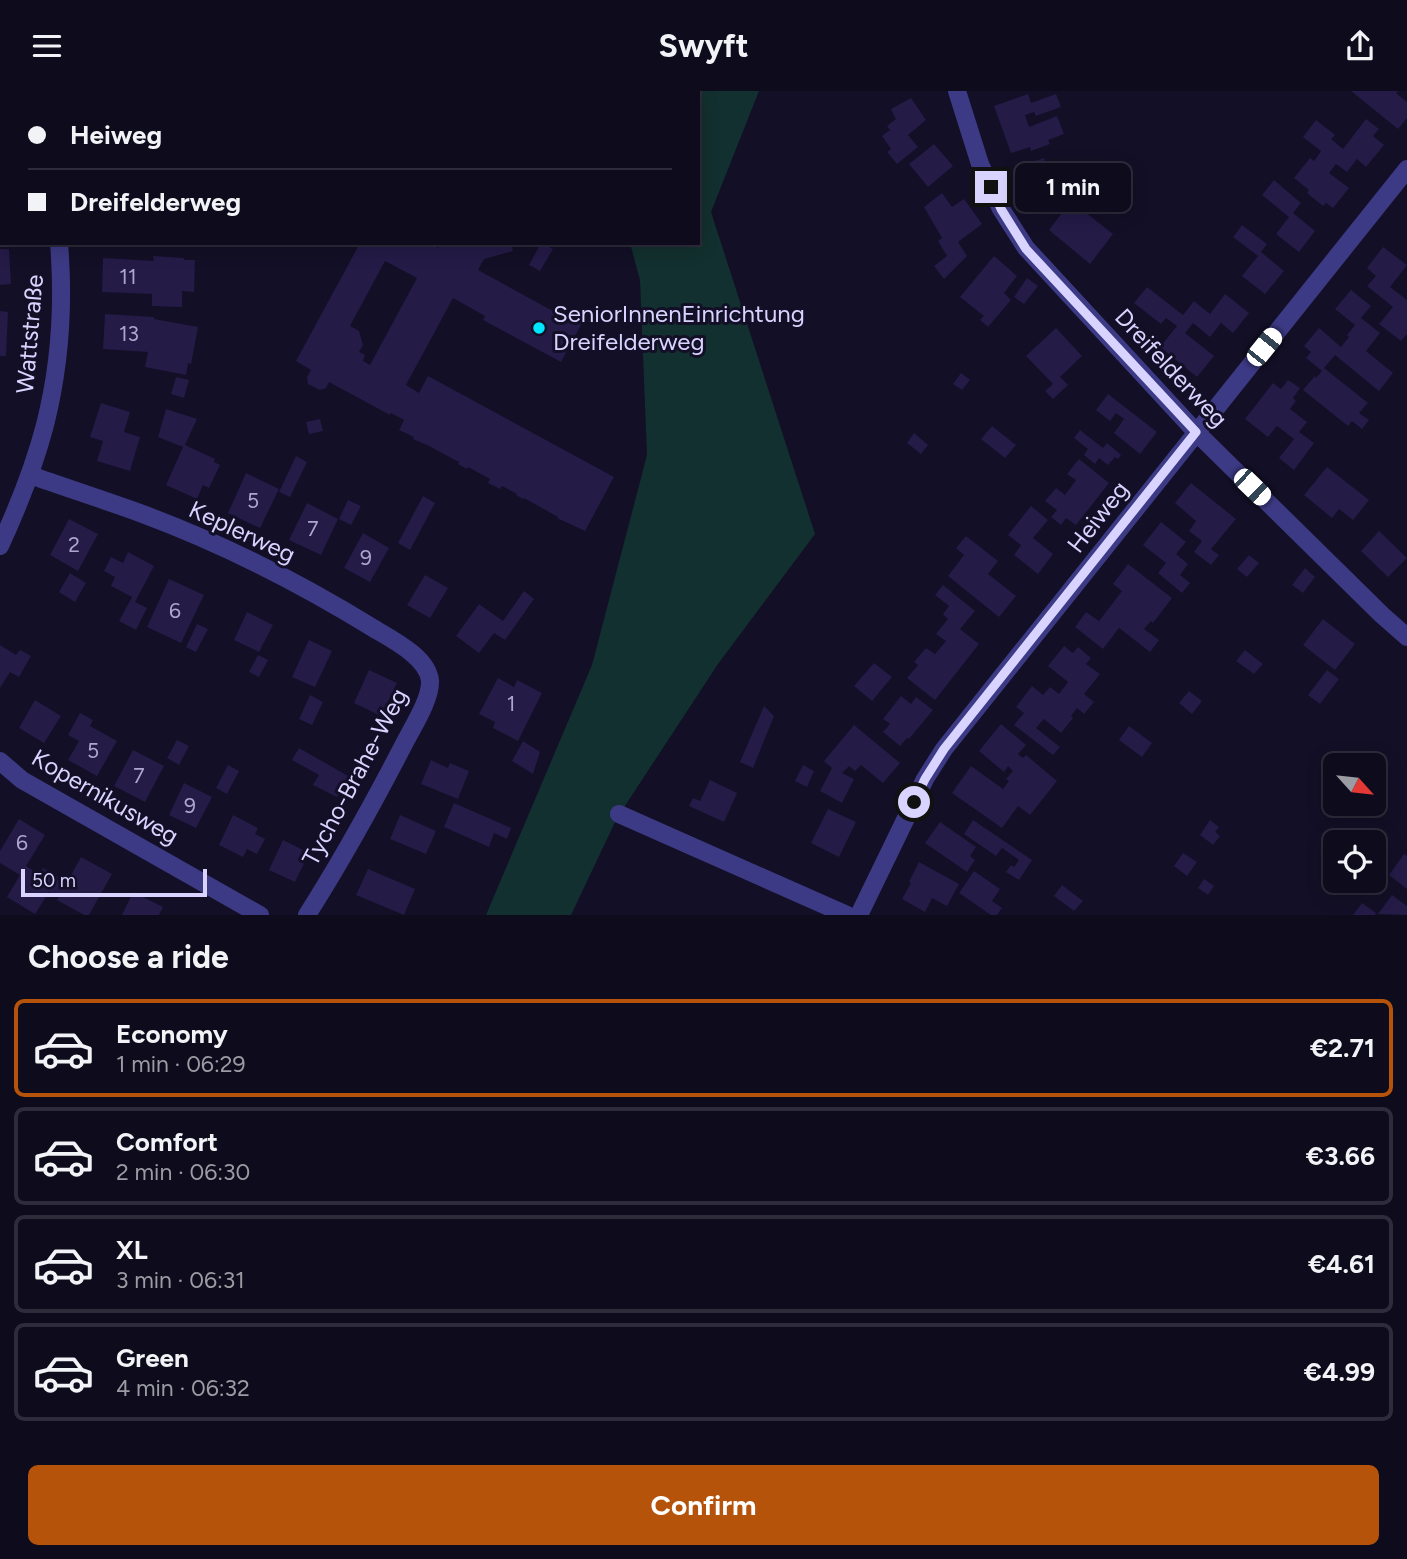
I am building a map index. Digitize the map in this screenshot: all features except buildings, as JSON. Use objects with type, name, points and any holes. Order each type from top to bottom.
[{"type":"street","name":"Dreifelderweg","points":[[957,91],[981,164],[1001,209],[1026,249],[1196,432],[1407,637]]},
{"type":"street","name":"Heiweg","points":[[859,915],[925,779],[944,749],[1407,169]]},
{"type":"street","name":"Wattstraße","points":[[0,546],[30,475],[45,424],[60,333],[60,245]]},
{"type":"street","name":"Keplerweg","points":[[30,475],[142,514],[248,559],[338,606],[405,648],[419,660]]},
{"type":"street","name":"Tycho-Brahe-Weg","points":[[307,915],[376,798],[427,697],[430,681],[419,660]]},
{"type":"street","name":"Kopernikusweg","points":[[0,761],[22,780],[260,915]]},
{"type":"street","points":[[619,814],[846,915]]},
{"type":"green space","points":[[700,91],[759,91],[711,212],[815,534],[718,664],[617,818],[571,915],[486,915],[592,665],[647,455],[640,280],[631,245],[700,245]]},
{"type":"place","name":"SeniorInnenEinrichtung Dreifelderweg","points":[[539,328]]},
{"type":"route","points":[[914,802],[944,749],[1196,432],[1026,249],[1001,209],[991,187]]}]
